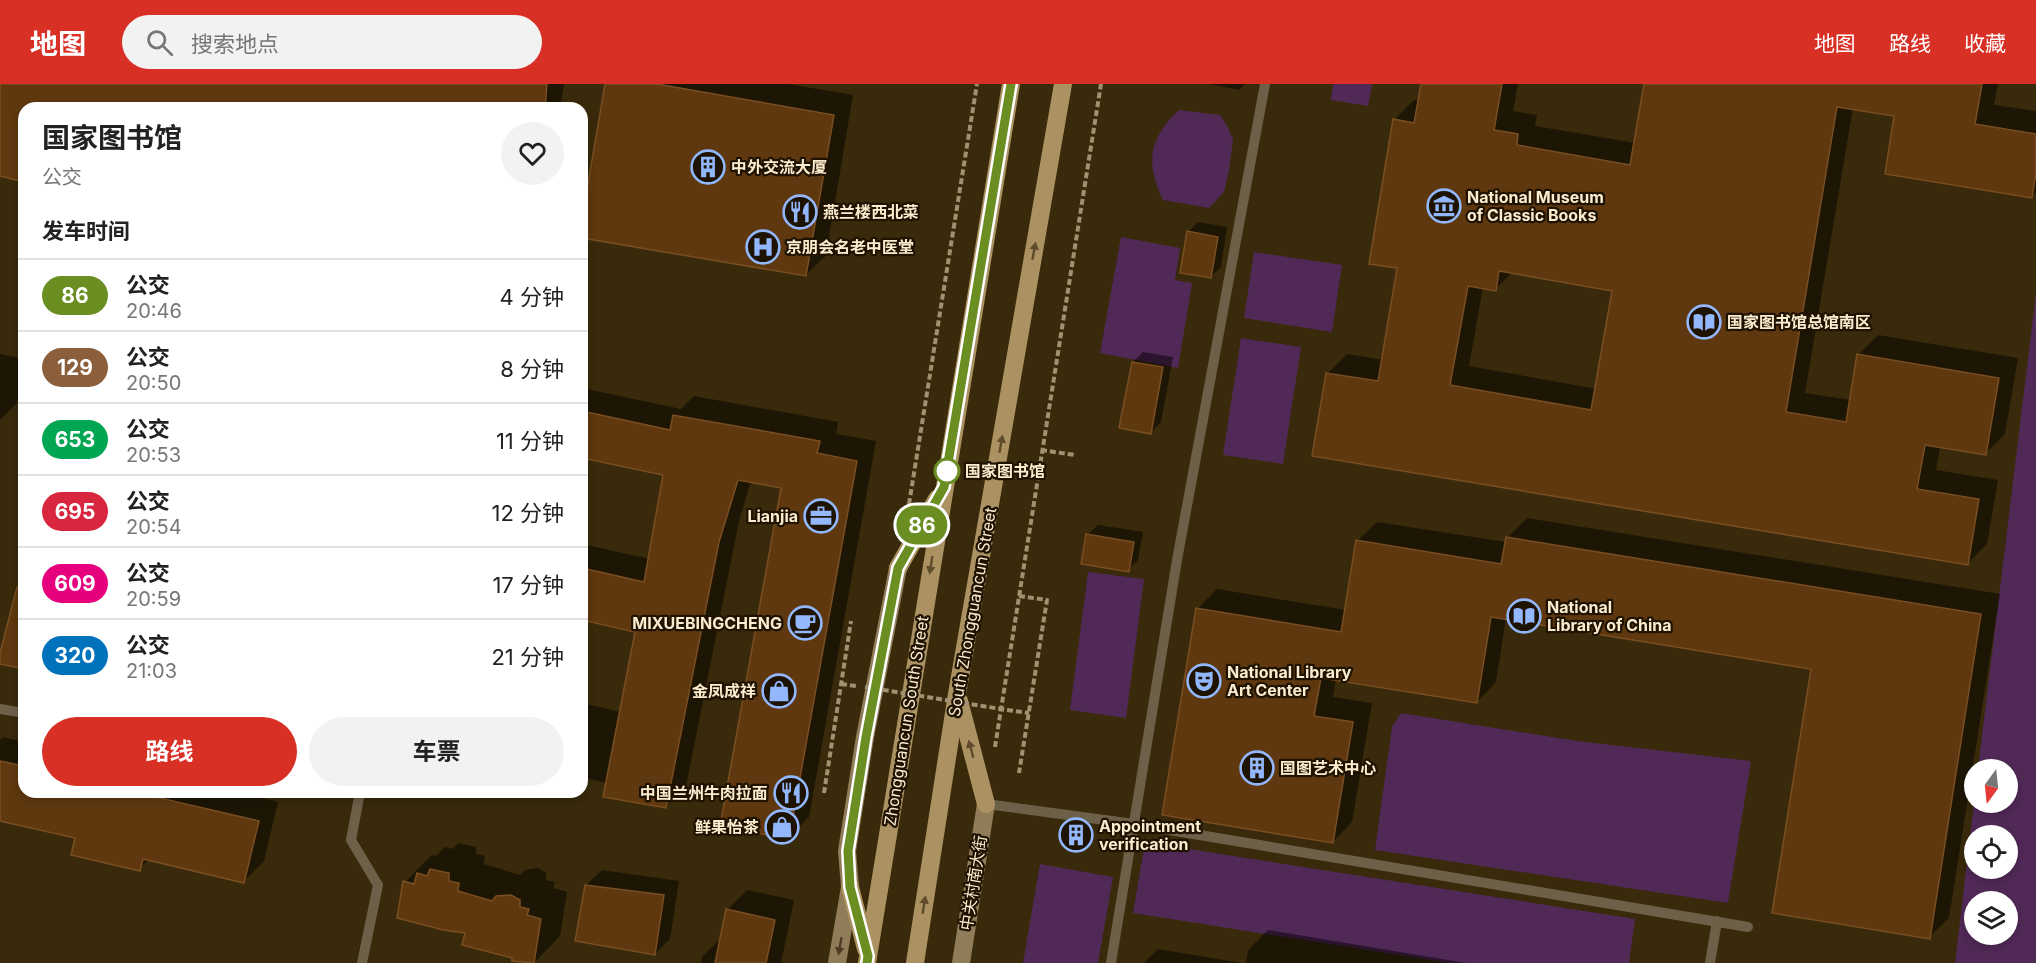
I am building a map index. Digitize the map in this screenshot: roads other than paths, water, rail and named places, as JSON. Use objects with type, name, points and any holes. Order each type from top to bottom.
[{"type":"main road","points":[[898,568],[944,487],[1011,84]]},
{"type":"main road","name":"South Zhongguancun Street","points":[[915,963],[957,694],[1063,84]]},
{"type":"main road","name":"Zhongguancun South Street","points":[[867,960],[944,487]]},
{"type":"main road","points":[[957,694],[986,804]]},
{"type":"main road","points":[[850,887],[867,960]]},
{"type":"street","points":[[837,963],[850,887],[848,851],[866,737],[898,568]]},
{"type":"street","name":"中关村南大街","points":[[961,963],[986,804]]},
{"type":"lane","points":[[1112,963],[1177,560],[1265,84]]},
{"type":"lane","points":[[0,709],[18,712]]},
{"type":"lane","points":[[359,798],[351,840],[378,885],[362,963]]},
{"type":"lane","points":[[986,804],[1134,824],[1748,927]]},
{"type":"lane","points":[[1710,963],[1717,921]]},
{"type":"place","name":"中外交流大厦","points":[[708,167]]},
{"type":"place","name":"National Museum of Classic Books","points":[[1444,206]]},
{"type":"place","name":"燕兰楼西北菜","points":[[800,212]]},
{"type":"place","name":"京朋会名老中医堂","points":[[763,247]]},
{"type":"place","name":"国家图书馆总馆南区","points":[[1704,322]]},
{"type":"place","name":"国家图书馆","points":[[947,471]]},
{"type":"place","name":"Lianjia","points":[[821,516]]},
{"type":"place","name":"National Library of China","points":[[1524,616]]},
{"type":"place","name":"MIXUEBINGCHENG","points":[[805,623]]},
{"type":"place","name":"National Library Art Center","points":[[1204,681]]},
{"type":"place","name":"金凤成祥","points":[[779,691]]},
{"type":"place","name":"国图艺术中心","points":[[1257,768]]},
{"type":"place","name":"中国兰州牛肉拉面","points":[[791,793]]},
{"type":"place","name":"鲜果怡茶","points":[[782,827]]},
{"type":"place","name":"Appointment verification","points":[[1076,835]]}]
